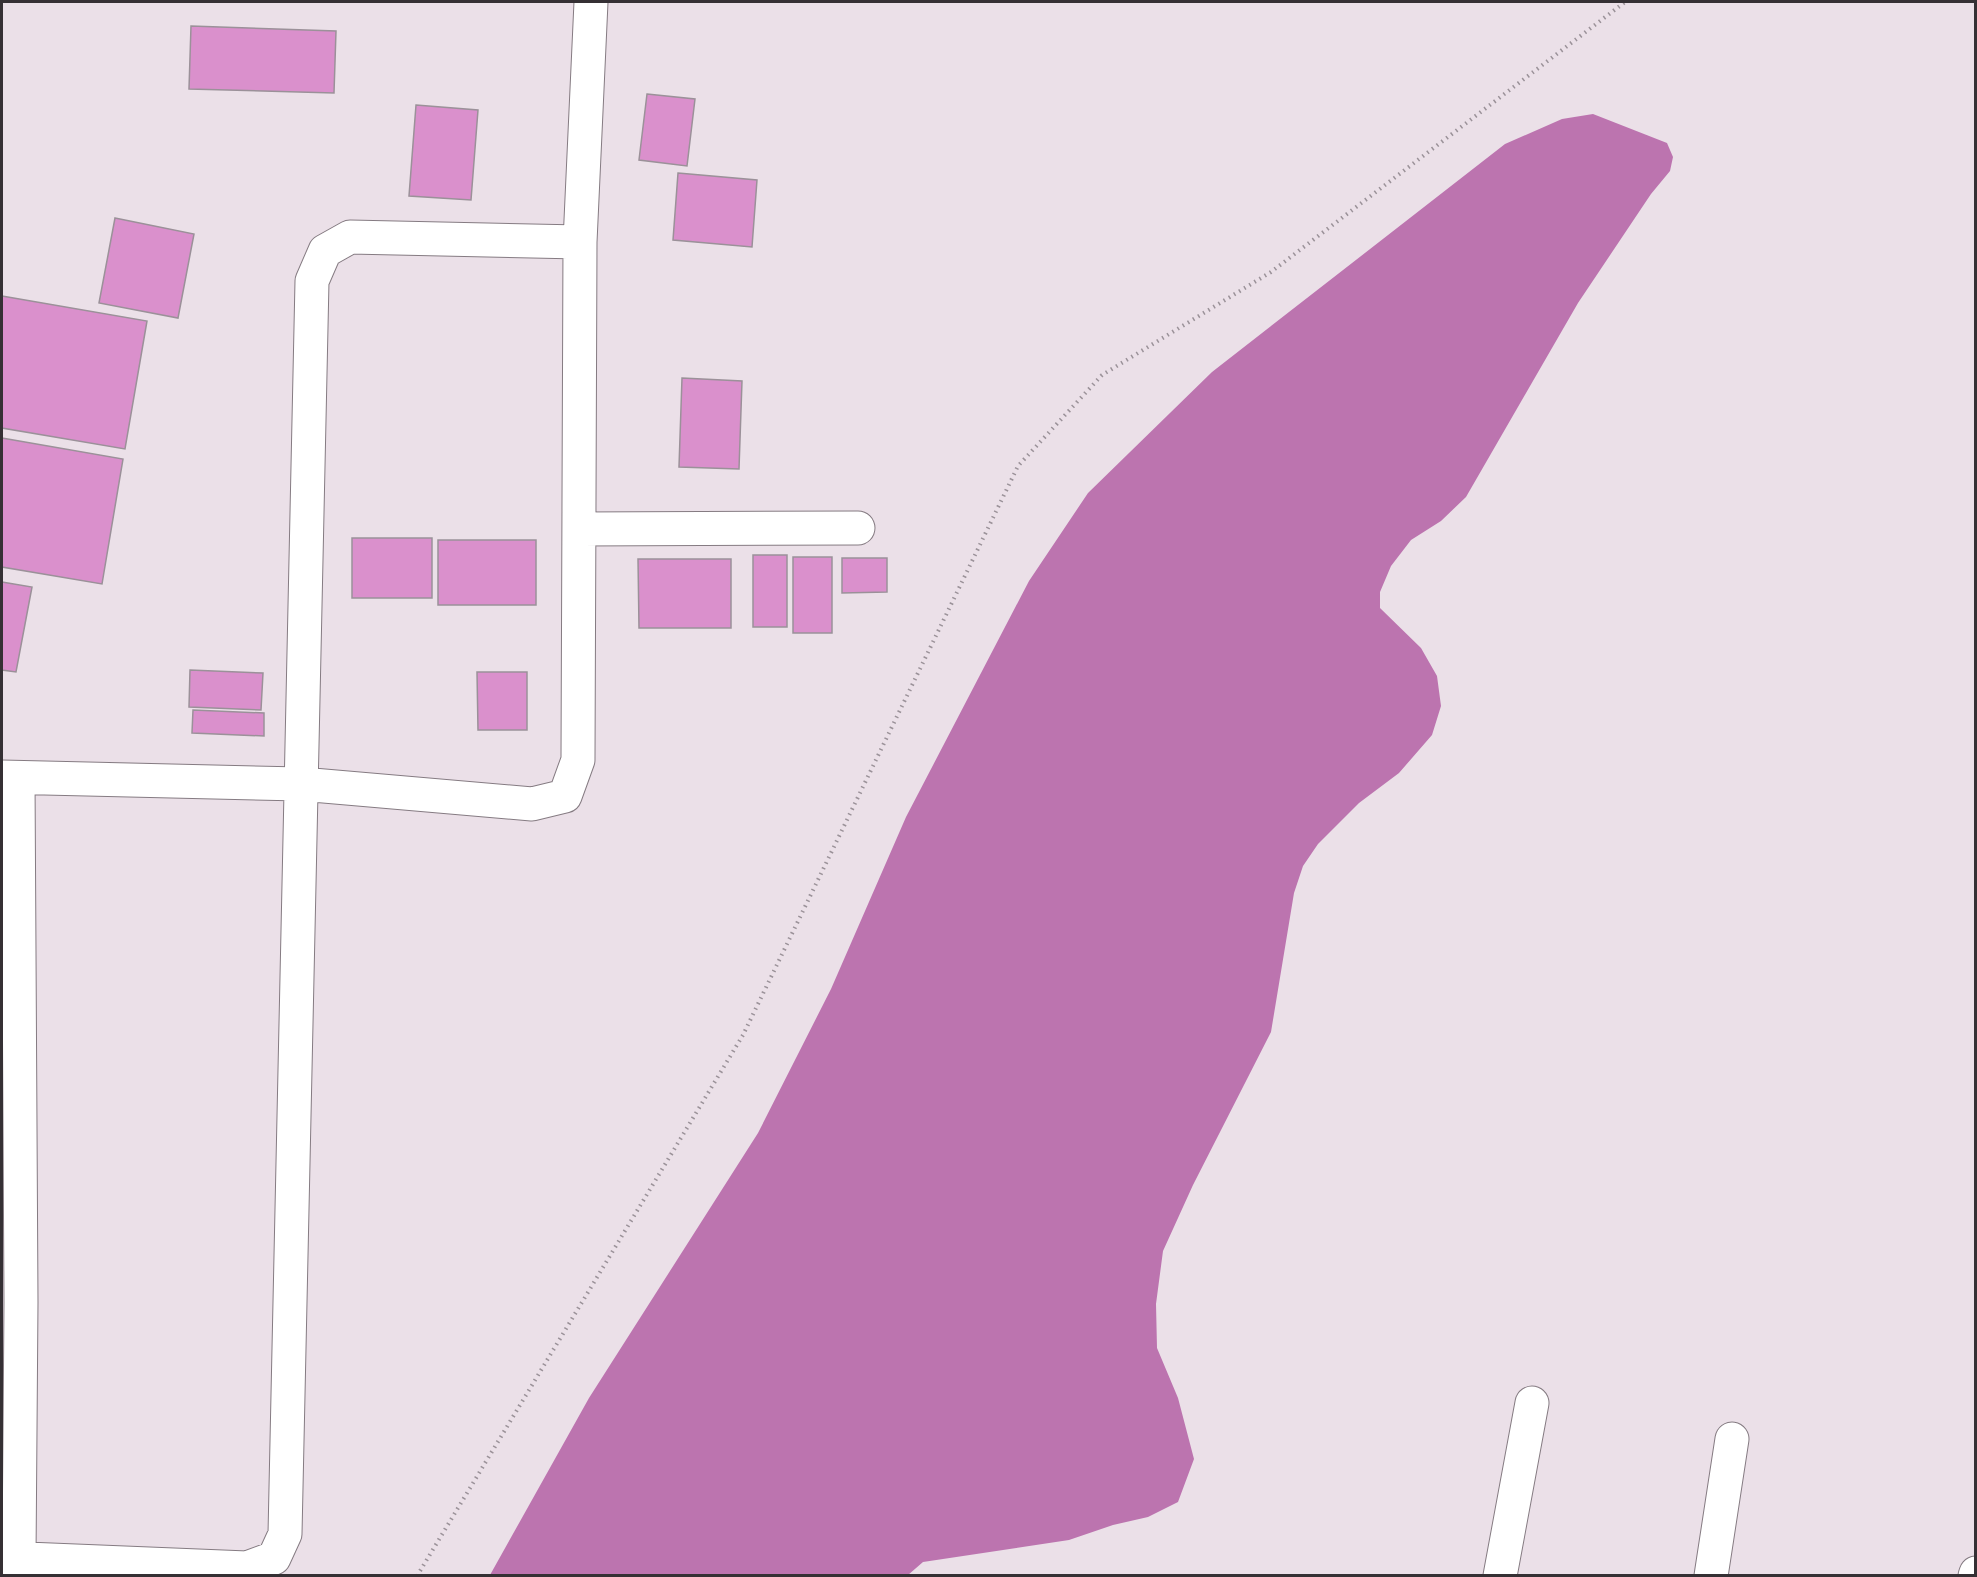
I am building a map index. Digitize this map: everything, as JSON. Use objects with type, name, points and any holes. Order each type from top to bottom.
[{"type":"street","points":[[580,242],[350,237],[325,251],[312,281],[301,784],[285,1534],[274,1558],[247,1568],[10,1558],[10,777],[301,784],[532,804],[565,796],[578,760],[580,242],[591,2]]},
{"type":"street","points":[[579,529],[858,528]]},
{"type":"street","points":[[1500,1575],[1532,1403]]},
{"type":"street","points":[[1711,1575],[1732,1439]]},
{"type":"path","points":[[417,1575],[743,1035],[1018,466],[1102,375],[1271,272],[1625,2]]},
{"type":"shaded area","points":[[1593,114],[1667,143],[1673,157],[1670,171],[1651,194],[1578,303],[1466,497],[1441,521],[1411,540],[1391,566],[1380,592],[1380,608],[1421,648],[1437,676],[1441,706],[1432,735],[1399,773],[1359,803],[1318,844],[1303,866],[1294,893],[1271,1032],[1193,1185],[1163,1251],[1156,1304],[1157,1348],[1178,1398],[1194,1459],[1178,1502],[1148,1517],[1113,1525],[1069,1540],[923,1562],[908,1575],[490,1575],[589,1398],[758,1133],[831,989],[906,817],[1029,581],[1088,493],[1212,372],[1505,144],[1562,119]]},
{"type":"building","points":[[191,26],[336,31],[334,93],[189,89]]},
{"type":"building","points":[[647,94],[695,99],[687,166],[639,160]]},
{"type":"building","points":[[416,105],[478,110],[471,200],[409,196]]},
{"type":"building","points":[[678,173],[757,180],[752,247],[673,240]]},
{"type":"building","points":[[115,218],[194,234],[178,318],[99,303]]},
{"type":"building","points":[[2,296],[147,321],[125,449],[2,428]]},
{"type":"building","points":[[682,378],[742,381],[739,469],[679,467]]},
{"type":"building","points":[[2,438],[123,459],[102,584],[2,567]]},
{"type":"building","points":[[352,538],[432,538],[432,598],[352,598]]},
{"type":"building","points":[[438,540],[536,540],[536,605],[438,605]]},
{"type":"building","points":[[753,555],[787,555],[787,627],[753,627]]},
{"type":"building","points":[[793,557],[832,557],[832,633],[793,633]]},
{"type":"building","points":[[842,558],[887,558],[887,592],[842,593]]},
{"type":"building","points":[[638,559],[731,559],[731,628],[639,628]]},
{"type":"building","points":[[2,582],[32,587],[16,672],[2,670]]},
{"type":"building","points":[[190,670],[263,673],[261,710],[189,707]]},
{"type":"building","points":[[477,672],[527,672],[527,730],[478,730]]},
{"type":"building","points":[[193,710],[264,713],[264,736],[192,733]]}]
